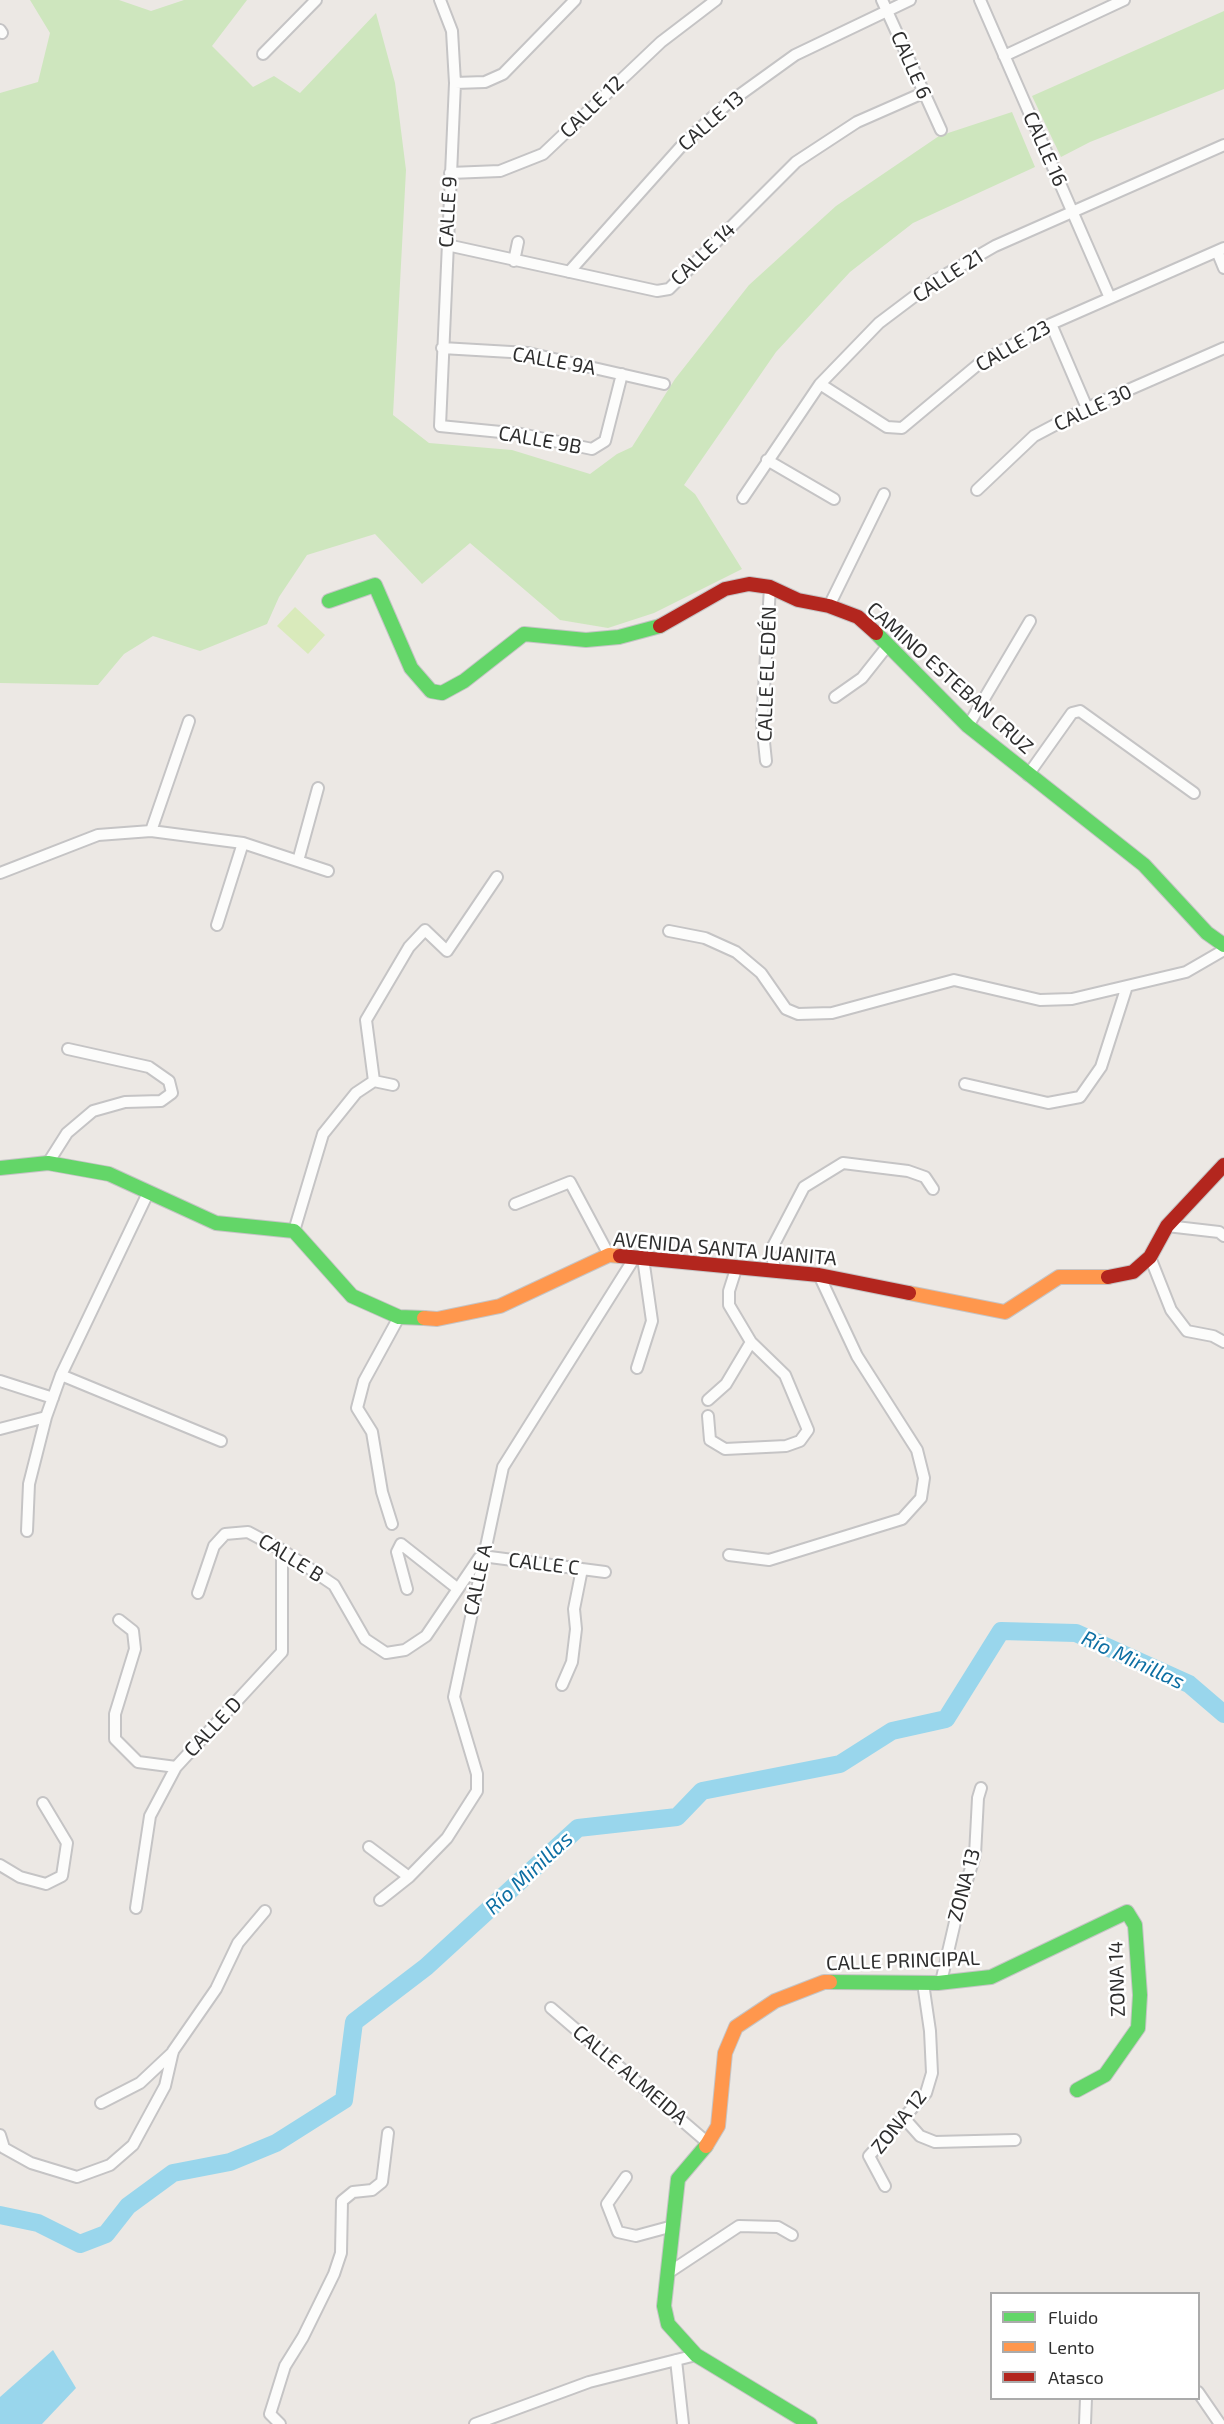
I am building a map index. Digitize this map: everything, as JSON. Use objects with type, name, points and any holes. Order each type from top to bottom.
[{"type":"street","points":[[263,54],[316,0]]},
{"type":"street","name":"CALLE 9","points":[[440,0],[452,31],[455,83],[440,426]]},
{"type":"street","points":[[455,83],[485,82],[503,74],[575,0]]},
{"type":"street","name":"CALLE 12","points":[[450,173],[500,171],[543,154],[661,42],[716,0]]},
{"type":"street","name":"CALLE 13","points":[[568,272],[685,142],[727,104],[795,55],[884,5],[910,0]]},
{"type":"street","name":"CALLE 16","points":[[980,0],[1110,298]]},
{"type":"street","points":[[1004,56],[1124,0]]},
{"type":"street","name":"CALLE 6","points":[[884,5],[941,130]]},
{"type":"street","name":"CALLE 14","points":[[447,245],[657,291],[669,289],[796,162],[857,122],[923,93]]},
{"type":"street","name":"CALLE 21","points":[[743,498],[820,384],[879,323],[936,280],[995,246],[1224,145]]},
{"type":"street","points":[[514,261],[518,242]]},
{"type":"street","points":[[1220,249],[1224,268]]},
{"type":"street","name":"CALLE 23","points":[[820,384],[887,427],[902,428],[981,362],[1051,324],[1220,249]]},
{"type":"street","points":[[1051,324],[1087,408]]},
{"type":"street","name":"CALLE 9A","points":[[442,348],[528,353],[664,384]]},
{"type":"street","name":"CALLE 30","points":[[977,490],[1034,436],[1087,408],[1224,348]]},
{"type":"street","name":"CALLE 9B","points":[[440,426],[521,434],[592,449],[605,441],[622,374]]},
{"type":"street","points":[[767,460],[834,499]]},
{"type":"street","points":[[829,606],[884,494]]},
{"type":"street","name":"CAMINO ESTEBAN CRUZ","points":[[329,600],[375,585],[411,668],[431,691],[442,693],[464,681],[524,634],[586,640],[619,637],[659,626],[725,589],[749,584],[770,587],[798,600],[829,606],[858,617],[889,644],[968,726],[1144,865],[1207,933],[1224,945]]},
{"type":"street","name":"CALLE EL EDÉN","points":[[766,762],[762,723],[770,587]]},
{"type":"street","points":[[968,726],[1030,621]]},
{"type":"street","points":[[835,697],[862,678],[889,644]]},
{"type":"street","points":[[1028,775],[1072,713],[1080,711],[1194,793]]},
{"type":"street","points":[[150,831],[189,721]]},
{"type":"street","points":[[298,861],[318,788]]},
{"type":"street","points":[[0,873],[98,835],[150,831],[243,843],[328,871]]},
{"type":"street","points":[[217,925],[243,843]]},
{"type":"street","points":[[374,1081],[366,1020],[408,947],[425,930],[447,951],[497,877]]},
{"type":"street","points":[[669,931],[705,938],[736,952],[761,973],[786,1009],[798,1014],[832,1013],[954,980],[1040,1000],[1072,999],[1186,972],[1224,950]]},
{"type":"street","points":[[965,1084],[1048,1103],[1080,1097],[1101,1067],[1127,986]]},
{"type":"street","points":[[48,1163],[67,1133],[93,1111],[125,1102],[161,1101],[172,1093],[169,1082],[149,1067],[68,1049]]},
{"type":"street","points":[[0,1168],[48,1163],[109,1174],[216,1222],[294,1231],[322,1134],[356,1093],[374,1081],[393,1085]]},
{"type":"street","points":[[776,1270],[770,1252],[804,1187],[843,1163],[908,1171],[926,1177],[933,1189]]},
{"type":"street","name":"AVENIDA SANTA JUANITA","points":[[294,1231],[352,1296],[399,1317],[437,1319],[500,1306],[609,1255],[736,1269],[776,1270],[819,1275],[1005,1312],[1059,1277],[1115,1277],[1133,1272],[1150,1257],[1167,1226],[1224,1165]]},
{"type":"street","points":[[515,1204],[570,1182],[609,1255]]},
{"type":"street","points":[[27,1531],[29,1484],[46,1417],[62,1375],[148,1193]]},
{"type":"street","points":[[1167,1226],[1219,1232],[1224,1236]]},
{"type":"street","points":[[637,1368],[652,1321],[639,1257]]},
{"type":"street","name":"CALLE A","points":[[380,1900],[409,1877],[447,1838],[477,1791],[477,1774],[454,1696],[503,1467],[639,1257]]},
{"type":"street","points":[[1150,1257],[1171,1310],[1186,1331],[1213,1336],[1224,1342]]},
{"type":"street","points":[[708,1416],[710,1440],[725,1449],[786,1446],[800,1441],[808,1430],[785,1375],[751,1342],[729,1305],[729,1292],[736,1269]]},
{"type":"street","points":[[729,1555],[769,1560],[902,1519],[921,1498],[924,1478],[917,1450],[857,1356],[819,1275]]},
{"type":"street","points":[[392,1524],[382,1492],[372,1432],[357,1408],[364,1381],[399,1317]]},
{"type":"street","points":[[708,1400],[726,1384],[751,1342]]},
{"type":"street","points":[[62,1375],[221,1441]]},
{"type":"street","points":[[0,1381],[53,1398]]},
{"type":"street","points":[[0,1429],[46,1417]]},
{"type":"street","name":"CALLE B","points":[[198,1593],[214,1546],[225,1534],[248,1532],[282,1550],[334,1585],[365,1639],[386,1653],[405,1650],[426,1636],[483,1554]]},
{"type":"street","points":[[407,1589],[397,1552],[401,1544],[458,1589]]},
{"type":"street","name":"CALLE D","points":[[136,1908],[150,1816],[176,1767],[282,1652],[282,1550]]},
{"type":"street","name":"CALLE C","points":[[483,1554],[605,1572]]},
{"type":"street","points":[[562,1685],[572,1662],[576,1629],[574,1610],[582,1569]]},
{"type":"street","points":[[119,1620],[133,1631],[135,1649],[115,1714],[115,1739],[138,1762],[176,1767]]},
{"type":"street","name":"ZONA 13","points":[[941,1982],[958,1909],[975,1855],[978,1798],[981,1788]]},
{"type":"street","points":[[0,1864],[20,1877],[46,1884],[62,1876],[67,1843],[43,1803]]},
{"type":"street","points":[[369,1847],[409,1877]]},
{"type":"street","points":[[101,2103],[140,2083],[173,2051],[216,1989],[238,1943],[265,1911]]},
{"type":"street","name":"CALLE PRINCIPAL","points":[[810,2424],[696,2355],[668,2324],[664,2306],[678,2179],[708,2143],[718,2126],[725,2052],[736,2028],[775,2001],[824,1982],[922,1983],[991,1977],[1127,1912]]},
{"type":"street","name":"ZONA 14","points":[[1077,2090],[1105,2075],[1125,2050],[1138,2028],[1140,1995],[1135,1925],[1127,1912]]},
{"type":"street","name":"ZONA 12","points":[[885,2186],[869,2156],[926,2093],[932,2073],[930,2031],[922,1983]]},
{"type":"street","name":"CALLE ALMEIDA","points":[[551,2008],[708,2143]]},
{"type":"street","points":[[0,2135],[4,2148],[31,2163],[77,2177],[110,2165],[133,2145],[139,2135],[165,2086],[173,2051]]},
{"type":"street","points":[[904,2118],[920,2136],[935,2142],[1015,2140]]},
{"type":"street","points":[[280,2424],[270,2414],[285,2366],[302,2340],[334,2274],[341,2253],[342,2201],[353,2192],[372,2190],[382,2182],[386,2169],[388,2133]]},
{"type":"street","points":[[626,2177],[607,2204],[618,2232],[636,2236],[673,2226]]},
{"type":"street","points":[[668,2273],[739,2226],[778,2228],[792,2235]]},
{"type":"street","points":[[475,2424],[589,2382],[696,2355]]},
{"type":"street","points":[[676,2360],[683,2424]]},
{"type":"street","points":[[1200,2395],[1220,2424]]},
{"type":"street","points":[[1084,2424],[1086,2400]]},
{"type":"green space","points":[[30,0],[119,0],[151,11],[184,0],[247,0],[212,46],[253,87],[274,76],[300,93],[376,13],[395,83],[406,170],[393,415],[429,443],[512,450],[590,474],[617,454],[632,447],[675,379],[749,285],[836,206],[939,136],[1012,112],[1035,167],[913,223],[850,272],[776,352],[684,485],[695,494],[742,569],[654,613],[608,628],[560,620],[470,543],[422,584],[375,534],[307,555],[279,597],[267,624],[200,651],[153,636],[124,654],[98,685],[0,683],[0,93],[38,82],[50,33]]},
{"type":"green space","points":[[1224,11],[1224,89],[1090,142],[1061,157],[1032,96]]},
{"type":"green space","points":[[295,607],[325,635],[308,654],[277,626]]},
{"type":"water","points":[[53,2350],[76,2388],[42,2424],[0,2424],[0,2397]]},
{"type":"waterway","name":"Río Minillas","points":[[0,2215],[38,2223],[80,2244],[106,2234],[128,2206],[173,2173],[230,2162],[276,2143],[344,2100],[354,2022],[426,1967],[578,1828],[677,1817],[702,1791],[840,1764],[892,1731],[946,1719],[1001,1631],[1076,1633],[1189,1684],[1224,1714]]},
{"type":"traffic: fast","points":[[329,601],[375,585],[411,668],[431,691],[442,693],[464,681],[524,634],[586,640],[619,637],[660,626]]},
{"type":"traffic: fast","points":[[876,633],[968,726],[1144,865],[1207,933],[1224,945]]},
{"type":"traffic: fast","points":[[0,1168],[48,1163],[109,1174],[216,1223],[294,1231],[352,1296],[399,1317],[424,1318]]},
{"type":"traffic: fast","points":[[830,1982],[938,1983],[991,1977],[1127,1912],[1135,1925],[1140,1995],[1138,2028],[1105,2075],[1077,2090]]},
{"type":"traffic: fast","points":[[706,2146],[678,2179],[664,2306],[668,2324],[696,2355],[810,2424]]},
{"type":"traffic: slow","points":[[424,1318],[437,1319],[500,1306],[609,1255],[620,1256]]},
{"type":"traffic: slow","points":[[909,1293],[1005,1312],[1059,1277],[1108,1277]]},
{"type":"traffic: slow","points":[[706,2146],[718,2126],[725,2053],[736,2027],[775,2001],[824,1982],[830,1982]]},
{"type":"traffic: jam","points":[[660,626],[725,589],[749,584],[770,587],[798,600],[829,606],[858,617],[876,633]]},
{"type":"traffic: jam","points":[[1108,1277],[1133,1272],[1150,1257],[1167,1226],[1224,1165]]},
{"type":"traffic: jam","points":[[620,1256],[819,1275],[909,1293]]}]
